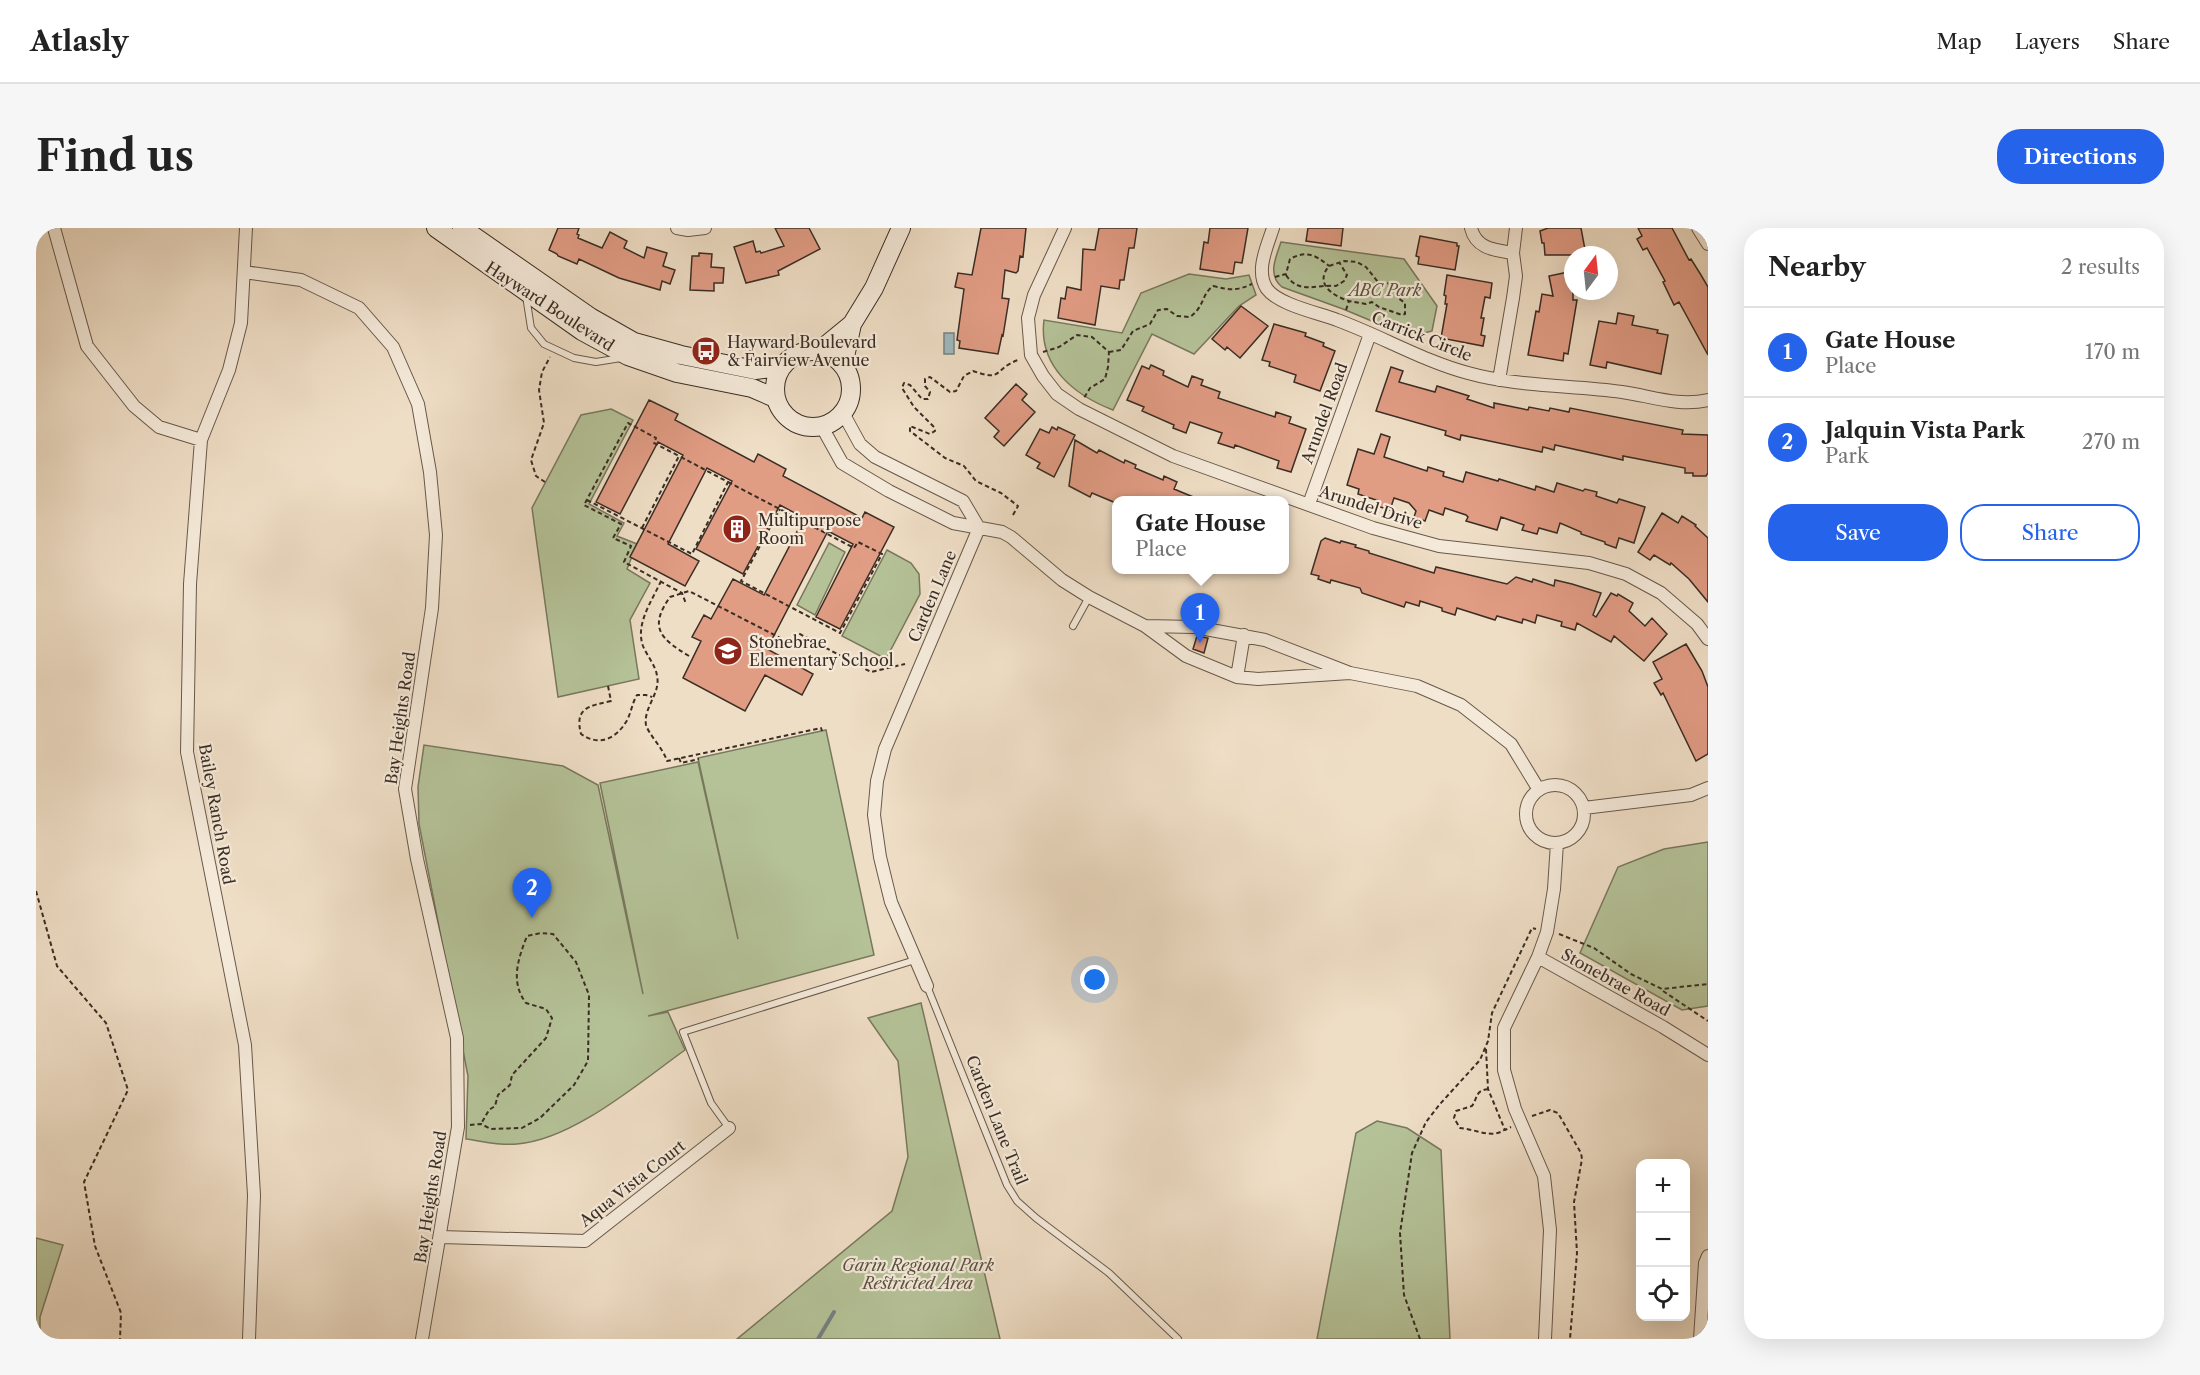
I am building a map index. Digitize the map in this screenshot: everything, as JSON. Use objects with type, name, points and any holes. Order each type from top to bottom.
[{"type":"main road","name":"Hayward Boulevard","points":[[436,228],[582,331],[628,356],[677,374],[752,388],[775,399]]},
{"type":"main road","name":"Hayward Boulevard","points":[[462,228],[590,317],[634,342],[681,356],[755,370],[780,367]]},
{"type":"main road","points":[[819,351],[852,324],[874,288],[901,228]]},
{"type":"main road","points":[[843,366],[852,324]]},
{"type":"main road","points":[[808,351],[819,351],[837,359],[843,366],[849,377],[851,390],[849,402],[834,422],[822,427],[798,425],[780,410],[775,399],[776,377],[780,367],[788,359],[808,351]]},
{"type":"street","points":[[54,228],[87,346],[134,406],[159,427],[201,440]]},
{"type":"street","name":"Bailey Ranch Road","points":[[246,228],[242,323],[229,370],[201,440],[190,584],[187,752],[244,1045],[254,1195],[249,1339]]},
{"type":"street","points":[[677,228],[688,230],[705,228]]},
{"type":"street","name":"Arundel Drive","points":[[1065,228],[1034,296],[1028,318],[1031,355],[1057,394],[1078,409],[1173,456],[1287,496]]},
{"type":"street","points":[[1263,280],[1262,264],[1273,228]]},
{"type":"street","points":[[1471,228],[1473,235],[1485,248],[1513,254]]},
{"type":"street","points":[[1499,380],[1514,298],[1516,276],[1513,254],[1516,228]]},
{"type":"street","points":[[1698,228],[1708,244]]},
{"type":"street","name":"Bay Heights Road","points":[[244,272],[301,280],[359,308],[393,347],[418,404],[430,472],[436,535],[432,608],[405,789],[417,859],[457,1038],[458,1127],[422,1339]]},
{"type":"street","name":"Carrick Circle","points":[[1263,280],[1273,296],[1284,302],[1342,321],[1438,363],[1468,373],[1499,380],[1624,392],[1677,403],[1708,400]]},
{"type":"street","name":"Arundel Road","points":[[1310,504],[1370,334]]},
{"type":"street","points":[[843,413],[860,444],[875,457],[963,501],[979,528]]},
{"type":"street","points":[[822,427],[842,463],[889,491],[953,523],[1002,532],[1011,537],[1062,580],[1145,626],[1186,656],[1237,677],[1258,679],[1350,673]]},
{"type":"street","name":"Arundel Drive","points":[[1289,497],[1373,528],[1439,546],[1589,563],[1626,574],[1661,593],[1697,624],[1708,639]]},
{"type":"street","name":"Carden Lane","points":[[927,986],[891,902],[880,857],[874,815],[885,749],[979,528]]},
{"type":"street","points":[[1145,626],[1196,627],[1244,635],[1277,644],[1350,673],[1417,686],[1461,705],[1511,744],[1539,790]]},
{"type":"street","points":[[1237,677],[1244,635]]},
{"type":"street","points":[[1547,786],[1563,786],[1576,794],[1584,808],[1582,825],[1578,832],[1557,843],[1541,839],[1529,827],[1527,819],[1529,802],[1539,790],[1547,786]]},
{"type":"street","points":[[1584,808],[1691,795],[1708,788]]},
{"type":"street","points":[[1545,1339],[1550,1230],[1544,1176],[1515,1109],[1504,1070],[1504,1028],[1538,957],[1547,932],[1554,889],[1557,843]]},
{"type":"street","name":"Stonebrae Road","points":[[1538,957],[1708,1055]]},
{"type":"street","name":"Aqua Vista Court","points":[[440,1237],[585,1241],[729,1128]]},
{"type":"street","points":[[1700,1339],[1705,1263],[1708,1256]]},
{"type":"lane","points":[[526,292],[531,328],[544,345],[574,358],[596,362],[628,356]]},
{"type":"lane","points":[[1073,627],[1089,597]]},
{"type":"lane","points":[[729,1128],[711,1103],[683,1032],[915,960]]},
{"type":"lane","name":"Carden Lane Trail","points":[[927,986],[1007,1185],[1017,1201],[1109,1273],[1178,1339]]},
{"type":"path","points":[[1329,266],[1315,255],[1302,254],[1290,259],[1286,274],[1290,281],[1300,287],[1312,289],[1325,285],[1336,286],[1344,281],[1346,271],[1339,262]]},
{"type":"path","points":[[1349,261],[1362,264],[1378,282],[1393,284],[1398,298],[1405,303],[1407,311],[1405,314],[1379,307],[1372,302],[1366,304],[1349,301],[1333,295],[1325,285],[1323,278],[1329,266],[1339,262],[1349,261]]},
{"type":"path","points":[[1109,352],[1121,350],[1133,331],[1150,324],[1158,310],[1167,309],[1177,316],[1190,317],[1199,310],[1206,291],[1213,286],[1231,291],[1239,290],[1286,274]]},
{"type":"path","points":[[1342,321],[1349,301]]},
{"type":"path","points":[[1012,515],[1018,507],[1001,492],[976,481],[964,466],[945,458],[910,432],[910,426],[930,434],[935,431],[934,427],[914,407],[902,388],[904,383],[910,385],[922,399],[928,399],[930,392],[925,386],[926,379],[930,377],[950,392],[956,391],[964,376],[972,371],[988,376],[998,375],[1007,364],[1059,347],[1077,335],[1092,337],[1109,352]]},
{"type":"path","points":[[545,482],[536,476],[531,460],[544,423],[539,390],[542,372],[554,349]]},
{"type":"path","points":[[1078,409],[1090,388],[1105,379],[1109,352]]},
{"type":"path","points":[[686,604],[682,593],[624,561],[631,546],[613,538],[621,524],[584,505],[628,423],[656,438],[654,443],[780,509],[854,548],[858,542],[882,554],[840,633],[741,580],[780,509]]},
{"type":"path","points":[[642,528],[679,456]]},
{"type":"path","points":[[586,500],[692,554],[728,482]]},
{"type":"path","points":[[661,581],[643,619],[641,630],[642,644],[657,674],[657,687],[646,724],[652,736],[660,744],[667,761],[821,728],[822,731]]},
{"type":"path","points":[[689,656],[668,643],[659,632],[658,618],[670,597],[689,591],[792,644],[798,633],[871,672],[905,664]]},
{"type":"path","points":[[608,686],[611,701],[588,707],[581,714],[578,723],[581,734],[590,740],[603,741],[616,734],[627,721],[637,695],[646,694],[653,697]]},
{"type":"path","points":[[679,758],[681,764],[699,759]]},
{"type":"path","points":[[36,891],[57,966],[106,1023],[128,1090],[84,1182],[95,1246],[121,1313],[120,1339]]},
{"type":"path","points":[[458,1127],[481,1124],[491,1129],[522,1128],[540,1118],[574,1085],[588,1060],[589,995],[576,962],[553,934],[541,933],[527,936],[520,952],[515,976],[519,995],[526,1003],[546,1009],[552,1018],[546,1038],[512,1075],[510,1084],[498,1095],[495,1106],[489,1110],[481,1124]]},
{"type":"path","points":[[1662,990],[1708,1021]]},
{"type":"path","points":[[1488,1089],[1480,1090],[1472,1106],[1456,1111],[1454,1118],[1461,1128],[1483,1131],[1491,1135],[1505,1130]]},
{"type":"green space","name":"ABC Park","points":[[1281,242],[1404,259],[1437,306],[1432,331],[1410,337],[1282,287],[1277,282],[1274,271]]},
{"type":"green space","points":[[1189,274],[1226,279],[1249,275],[1256,295],[1239,306],[1194,354],[1152,334],[1113,410],[1072,387],[1053,365],[1044,336],[1044,320],[1122,333],[1141,293]]},
{"type":"green space","points":[[611,409],[633,420],[589,504],[624,523],[617,536],[637,544],[627,569],[650,583],[630,620],[639,679],[558,697],[532,508],[581,415]]},
{"type":"green space","points":[[829,543],[845,552],[815,615],[797,605]]},
{"type":"green space","points":[[887,550],[911,563],[919,574],[920,594],[886,659],[842,636]]},
{"type":"green space","points":[[826,730],[874,955],[648,1016],[668,1012],[685,1050],[605,1108],[561,1132],[538,1140],[505,1144],[466,1139],[468,1076],[419,824],[418,787],[424,745],[563,766],[598,785],[643,994],[600,783],[698,762],[738,939],[698,758]]},
{"type":"green space","points":[[1708,842],[1708,1006],[1682,1010],[1580,953],[1618,867],[1664,849]]},
{"type":"green space","name":"Garin Regional Park Restricted Area","points":[[921,1003],[1000,1339],[737,1339],[892,1211],[908,1157],[898,1061],[868,1018]]},
{"type":"green space","points":[[1377,1121],[1407,1128],[1441,1150],[1450,1339],[1317,1339],[1356,1133]]},
{"type":"green space","points":[[36,1238],[63,1245],[40,1317],[40,1339],[36,1339]]},
{"type":"water","points":[[944,333],[954,333],[954,354],[944,354]]},
{"type":"building","points":[[558,228],[579,228],[578,238],[602,248],[610,232],[627,241],[624,248],[644,258],[647,247],[667,253],[663,266],[675,270],[670,284],[662,281],[660,290],[619,278],[579,259],[577,264],[558,256],[549,250]]},
{"type":"building","points":[[775,228],[809,228],[820,249],[778,271],[779,275],[746,283],[734,247],[753,241],[756,252],[761,253],[784,246]]},
{"type":"building","points":[[981,228],[1026,228],[1023,257],[1020,256],[1018,271],[1016,273],[1005,270],[1002,298],[1009,299],[998,354],[959,348],[960,341],[957,340],[964,289],[955,287],[958,273],[972,275]]},
{"type":"building","points":[[1099,228],[1137,228],[1134,248],[1129,248],[1124,280],[1120,280],[1119,289],[1101,286],[1095,325],[1058,318],[1061,298],[1065,299],[1067,287],[1081,290],[1083,249],[1095,250]]},
{"type":"building","points":[[1210,228],[1248,228],[1242,263],[1235,262],[1233,274],[1200,269],[1204,242],[1208,243]]},
{"type":"building","points":[[1308,228],[1343,228],[1341,246],[1306,241]]},
{"type":"building","points":[[1548,228],[1581,228],[1584,246],[1564,246],[1564,255],[1545,255],[1540,231]]},
{"type":"building","points":[[1638,228],[1672,228],[1689,260],[1691,259],[1708,287],[1708,355],[1679,302],[1674,305],[1663,282],[1665,281],[1647,248],[1643,250],[1637,239],[1642,236]]},
{"type":"building","points":[[1420,236],[1457,243],[1459,246],[1455,270],[1418,264],[1419,257],[1416,256]]},
{"type":"building","points":[[699,253],[712,254],[711,267],[724,268],[723,283],[714,283],[714,291],[690,290],[692,256],[699,256]]},
{"type":"building","points":[[1564,273],[1564,300],[1577,300],[1568,354],[1564,353],[1563,361],[1528,355],[1536,311],[1539,312],[1542,294],[1553,296],[1549,276]]},
{"type":"building","points":[[1447,275],[1492,283],[1490,298],[1485,297],[1481,318],[1484,318],[1481,335],[1485,336],[1483,346],[1441,338],[1447,304],[1445,304],[1446,296],[1444,295]]},
{"type":"building","points":[[1241,306],[1268,326],[1240,358],[1227,347],[1225,350],[1212,339]]},
{"type":"building","points":[[1618,313],[1634,316],[1632,325],[1658,330],[1657,333],[1668,335],[1661,374],[1607,362],[1606,368],[1590,365],[1599,321],[1616,324]]},
{"type":"building","points":[[1274,324],[1306,333],[1305,336],[1324,343],[1323,346],[1335,351],[1320,391],[1294,382],[1296,375],[1269,366],[1270,362],[1262,360]]},
{"type":"building","points":[[1151,365],[1164,371],[1163,375],[1188,387],[1192,376],[1203,380],[1201,385],[1220,392],[1218,398],[1275,417],[1276,412],[1291,417],[1289,423],[1306,429],[1291,472],[1277,468],[1279,461],[1235,445],[1234,448],[1218,443],[1222,433],[1190,422],[1186,433],[1142,411],[1144,407],[1127,400],[1142,366],[1149,369]]},
{"type":"building","points":[[1391,367],[1403,371],[1399,382],[1435,392],[1437,386],[1469,396],[1467,399],[1494,408],[1494,403],[1528,410],[1529,407],[1549,411],[1550,408],[1569,412],[1570,408],[1683,430],[1682,434],[1708,435],[1708,473],[1706,476],[1693,476],[1693,473],[1685,473],[1685,468],[1623,456],[1623,460],[1555,445],[1554,450],[1543,447],[1542,452],[1461,435],[1460,440],[1445,435],[1446,431],[1376,411]]},
{"type":"building","points":[[1016,384],[1027,394],[1022,400],[1035,412],[1004,446],[994,437],[999,431],[985,418]]},
{"type":"building","points":[[649,400],[678,414],[675,420],[754,462],[758,454],[786,469],[783,476],[862,518],[865,512],[894,527],[840,629],[816,617],[853,544],[828,531],[767,649],[813,674],[802,695],[765,675],[745,711],[683,678],[701,641],[692,637],[704,615],[711,619],[733,579],[764,595],[804,518],[780,505],[743,574],[696,549],[732,481],[707,468],[668,544],[699,561],[685,586],[630,557],[683,455],[658,442],[620,514],[596,502]]},
{"type":"building","points":[[1052,427],[1057,430],[1058,427],[1075,435],[1054,477],[1037,468],[1040,463],[1026,455],[1040,429],[1049,433]]},
{"type":"building","points":[[1381,434],[1390,437],[1384,457],[1427,471],[1428,467],[1444,472],[1443,476],[1463,482],[1466,472],[1535,490],[1536,486],[1554,492],[1557,483],[1583,491],[1585,489],[1597,492],[1596,496],[1617,503],[1619,499],[1645,507],[1634,543],[1619,538],[1616,548],[1560,523],[1557,533],[1539,528],[1537,534],[1522,530],[1524,525],[1501,517],[1497,530],[1466,521],[1468,517],[1466,515],[1445,508],[1443,515],[1429,510],[1425,521],[1414,517],[1416,511],[1409,503],[1394,498],[1390,510],[1377,506],[1379,501],[1358,494],[1359,489],[1347,485],[1358,449],[1374,454]]},
{"type":"building","points":[[1075,440],[1097,453],[1099,450],[1124,463],[1125,460],[1136,465],[1135,468],[1163,480],[1164,476],[1177,482],[1174,489],[1191,496],[1112,496],[1112,501],[1092,493],[1090,497],[1069,486]]},
{"type":"building","points":[[1662,513],[1678,523],[1682,516],[1696,525],[1708,538],[1708,602],[1689,579],[1671,563],[1670,565],[1654,555],[1650,560],[1638,552]]},
{"type":"building","points":[[1325,538],[1356,545],[1355,547],[1369,551],[1369,553],[1434,573],[1436,567],[1507,584],[1516,577],[1532,582],[1533,579],[1554,586],[1555,580],[1572,584],[1601,593],[1593,615],[1596,617],[1611,593],[1617,596],[1618,594],[1633,603],[1629,611],[1645,626],[1652,618],[1667,634],[1644,661],[1614,636],[1611,642],[1577,623],[1575,630],[1561,626],[1562,622],[1537,615],[1535,623],[1523,619],[1522,623],[1497,616],[1495,620],[1457,608],[1455,615],[1420,601],[1419,606],[1406,602],[1404,607],[1362,593],[1360,588],[1331,580],[1330,583],[1311,574],[1321,541]]},
{"type":"building","points":[[1197,636],[1208,638],[1204,653],[1193,649]]},
{"type":"building","points":[[1686,644],[1702,671],[1708,687],[1708,754],[1696,761],[1663,693],[1661,695],[1654,683],[1662,679],[1653,662]]},
{"type":"waterway","points":[[818,1339],[834,1312]]},
{"type":"place","name":"Hayward Boulevard & Fairview Avenue","points":[[706,351]]},
{"type":"place","name":"Multipurpose Room","points":[[737,529]]},
{"type":"place","name":"Gate House","points":[[1200,643]]},
{"type":"place","name":"Stonebrae Elementary School","points":[[728,651]]},
{"type":"place","name":"Jalquin Vista Park","points":[[532,918]]}]
